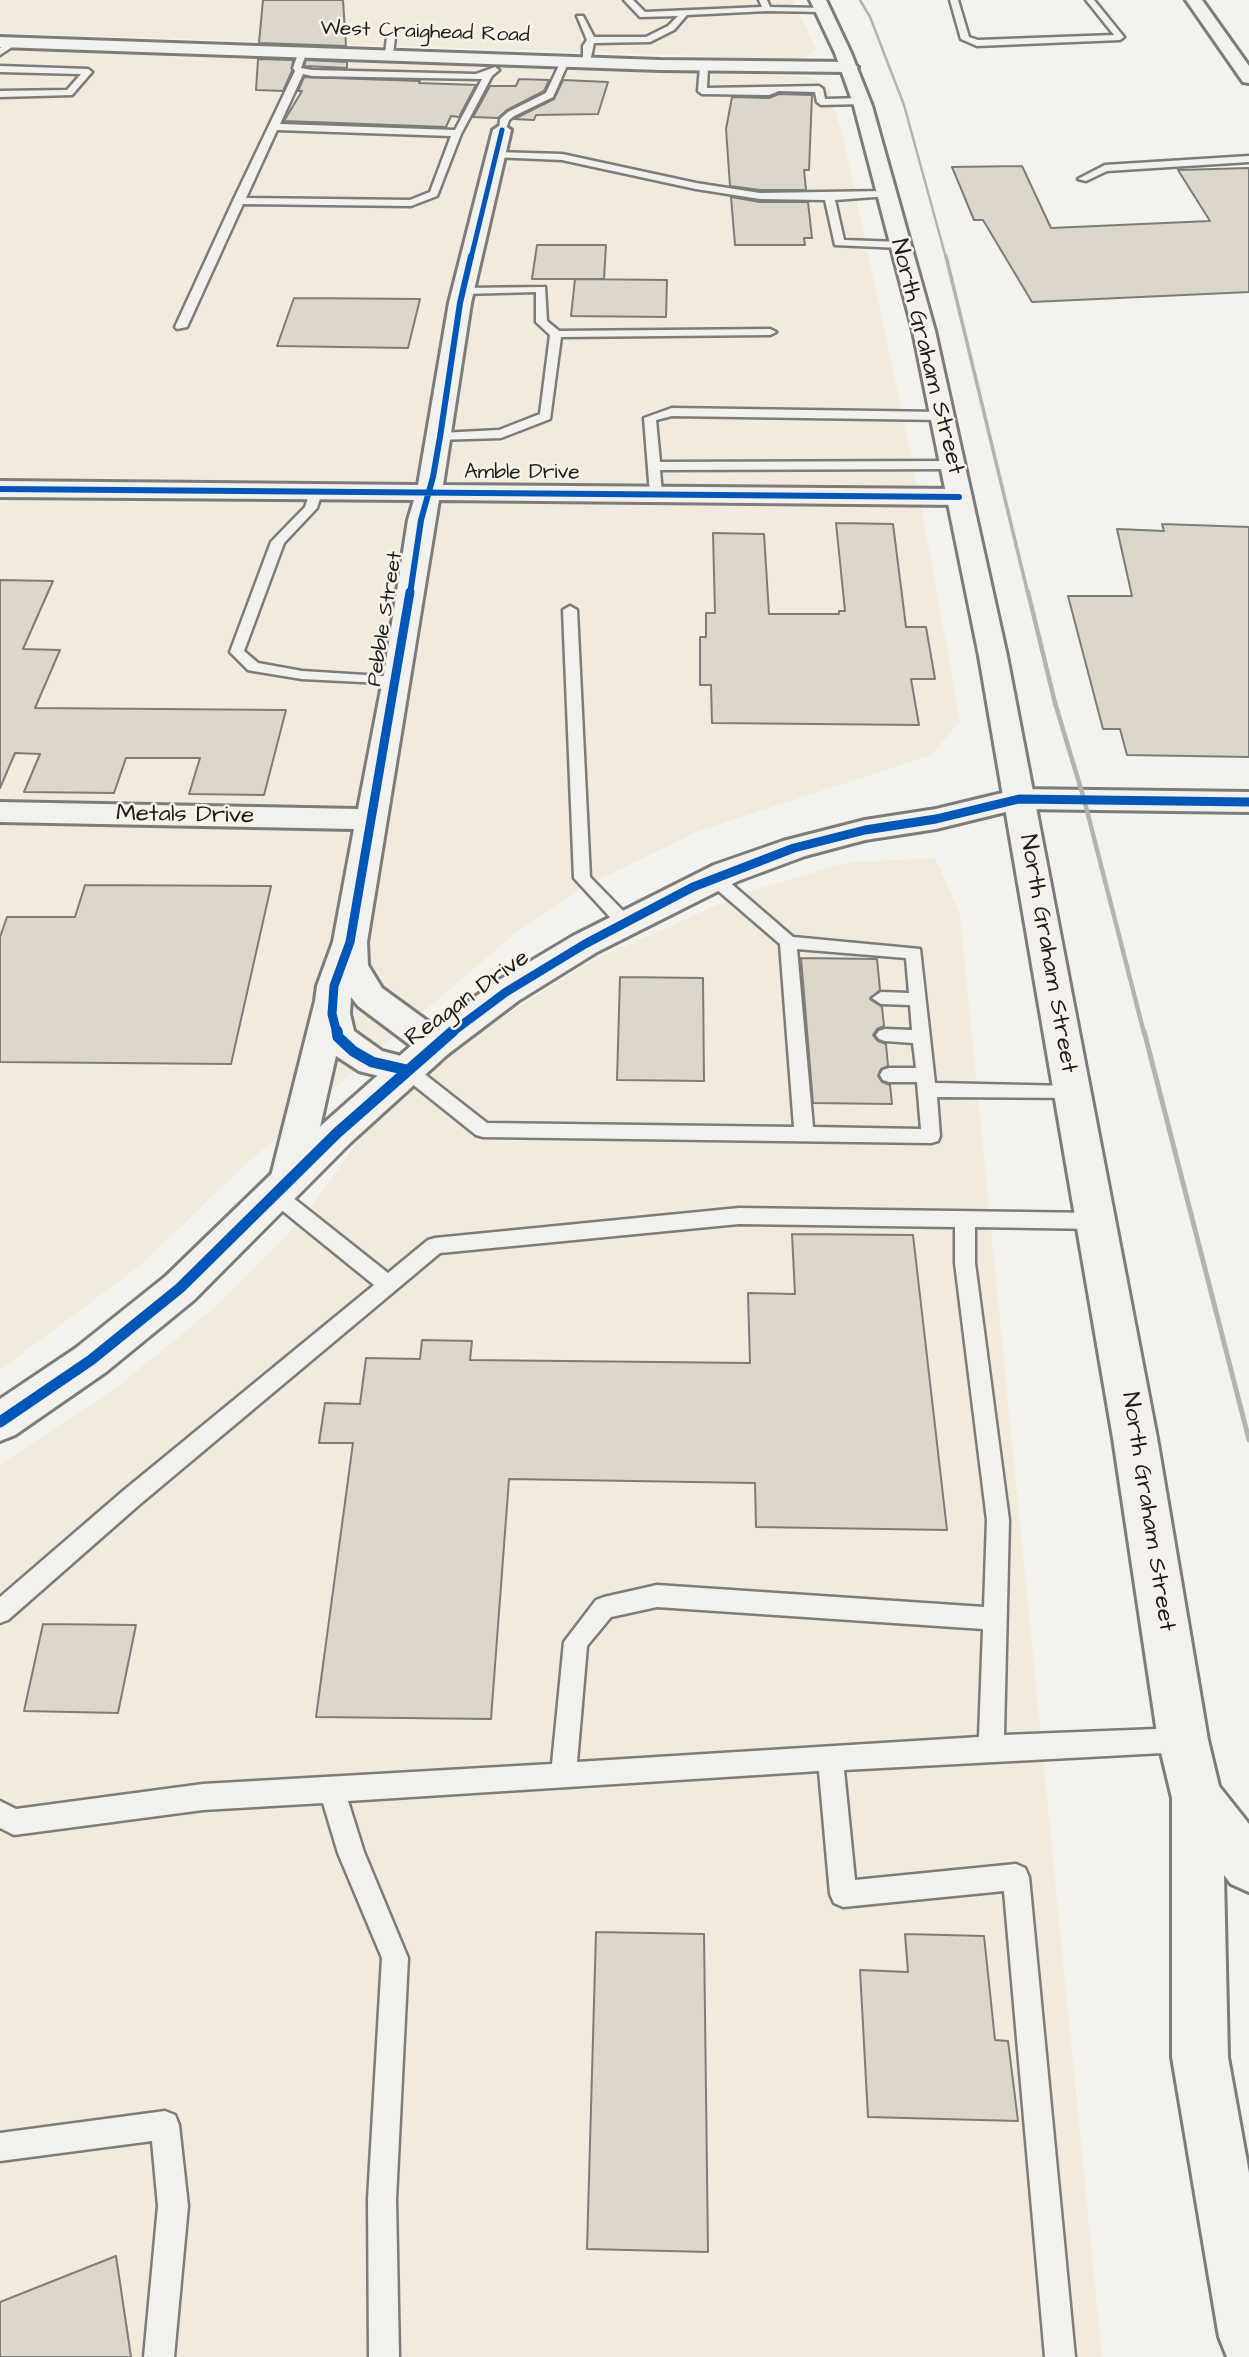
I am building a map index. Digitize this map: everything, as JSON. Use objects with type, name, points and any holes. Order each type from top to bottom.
[{"type":"street","points":[[1194,0],[1249,78]]},
{"type":"street","name":"North Graham Street","points":[[820,5],[862,101],[924,331],[993,656],[1135,1438],[1184,1740],[1198,1798],[1200,2057],[1249,2337]]},
{"type":"street","name":"West Craighead Road","points":[[4,46],[303,51],[390,46],[501,58],[586,62],[773,79],[849,67]]},
{"type":"street","name":"Pebble Street","points":[[282,1187],[334,986],[350,942],[397,681],[421,520],[440,437],[463,291],[499,143]]},
{"type":"street","name":"Amble Drive","points":[[0,489],[960,497]]},
{"type":"street","name":"Reagan Drive","points":[[0,1422],[91,1360],[180,1288],[337,1133],[435,1045],[506,992],[625,923],[714,878],[794,848],[865,830],[936,819],[1019,799],[1249,802]]},
{"type":"street","name":"Metals Drive","points":[[0,812],[371,819]]},
{"type":"street","name":"Pebble Street","points":[[350,942],[351,965],[359,983],[370,997],[435,1045]]},
{"type":"street","name":"Pebble Street","points":[[334,986],[332,1014],[338,1037],[353,1051],[372,1062],[407,1070]]},
{"type":"street","name":"North Graham Street","points":[[1198,1798],[1249,1866]]},
{"type":"lane","points":[[628,0],[633,8],[643,15],[765,4],[820,5]]},
{"type":"lane","points":[[954,0],[965,39],[977,43],[1120,37],[1090,0]]},
{"type":"lane","points":[[591,40],[647,40],[671,28],[686,12]]},
{"type":"lane","points":[[580,18],[591,40]]},
{"type":"lane","points":[[586,62],[587,46],[591,40]]},
{"type":"lane","points":[[300,71],[297,68],[303,51]]},
{"type":"lane","points":[[300,71],[488,75],[494,72],[501,58]]},
{"type":"lane","points":[[565,61],[550,95],[505,119],[499,143],[696,186],[760,196],[829,197],[885,194]]},
{"type":"lane","points":[[0,69],[88,72],[69,93],[0,94]]},
{"type":"lane","points":[[181,327],[300,71]]},
{"type":"lane","points":[[238,201],[411,204],[434,194],[457,133],[461,130],[488,75]]},
{"type":"lane","points":[[707,75],[702,91],[744,86],[769,92],[773,79],[819,89],[821,102],[862,101]]},
{"type":"lane","points":[[272,127],[457,133]]},
{"type":"lane","points":[[1083,179],[1105,168],[1249,159]]},
{"type":"lane","points":[[829,197],[839,243],[900,245]]},
{"type":"lane","points":[[463,291],[541,289],[542,321],[556,334],[770,331]]},
{"type":"lane","points":[[440,437],[501,434],[545,416],[556,334]]},
{"type":"lane","points":[[656,494],[650,418],[672,412],[942,415]]},
{"type":"lane","points":[[654,466],[952,465]]},
{"type":"lane","points":[[316,492],[310,508],[278,542],[237,652],[253,667],[302,675],[397,681]]},
{"type":"lane","points":[[570,610],[582,878],[625,923]]},
{"type":"lane","points":[[407,1070],[483,1130],[931,1136],[914,953],[788,942],[714,878]]},
{"type":"lane","points":[[788,942],[798,995],[804,1073],[804,1134]]},
{"type":"lane","points":[[881,998],[918,999]]},
{"type":"lane","points":[[885,1035],[922,1037]]},
{"type":"lane","points":[[889,1075],[926,1083],[1072,1093]]},
{"type":"lane","points":[[282,1187],[389,1284]]},
{"type":"lane","points":[[0,1612],[131,1498],[435,1246],[739,1216],[1096,1221]]},
{"type":"lane","points":[[964,1219],[965,1263],[998,1520],[991,1748]]},
{"type":"lane","points":[[564,1775],[576,1642],[604,1608],[657,1596],[995,1619]]},
{"type":"lane","points":[[0,1814],[14,1822],[203,1797],[991,1748],[1184,1740]]},
{"type":"lane","points":[[830,1758],[843,1894],[1016,1877],[1060,2357]]},
{"type":"lane","points":[[332,1790],[351,1853],[395,1958],[382,2199],[384,2357]]},
{"type":"lane","points":[[0,2147],[165,2125],[173,2206],[159,2357]]},
{"type":"shaded area","points":[[0,0],[793,0],[816,49],[810,55],[796,59],[0,33]]},
{"type":"shaded area","points":[[0,50],[799,76],[815,79],[828,86],[845,145],[917,484],[960,721],[931,755],[696,832],[582,888],[513,935],[247,1163],[143,1263],[0,1370]]},
{"type":"shaded area","points":[[935,858],[960,914],[1102,2357],[0,2357],[0,1464],[107,1395],[213,1309],[304,1217],[369,1126],[493,1023],[590,962],[743,893],[850,862]]},
{"type":"building","points":[[263,0],[343,0],[346,46],[259,43]]},
{"type":"building","points":[[258,59],[293,60],[292,71],[283,91],[256,90]]},
{"type":"building","points":[[306,60],[347,62],[347,68],[304,66]]},
{"type":"building","points":[[304,77],[476,85],[459,117],[451,116],[446,127],[284,121],[302,91],[298,91]]},
{"type":"building","points":[[519,79],[549,80],[544,91],[507,110],[498,118],[473,117],[490,86],[516,86]]},
{"type":"building","points":[[563,80],[608,82],[598,114],[536,115],[534,120],[514,119],[554,99]]},
{"type":"building","points":[[779,94],[812,95],[809,170],[804,170],[806,190],[760,190],[730,186],[726,129],[732,97],[769,98]]},
{"type":"building","points":[[1022,166],[1051,228],[1210,221],[1178,170],[1249,168],[1249,292],[1032,302],[983,220],[974,220],[952,167]]},
{"type":"building","points":[[731,197],[760,202],[808,202],[812,238],[804,238],[805,245],[735,245]]},
{"type":"building","points":[[537,245],[606,245],[604,279],[532,279]]},
{"type":"building","points":[[575,279],[667,280],[666,317],[571,316]]},
{"type":"building","points":[[294,298],[420,299],[408,348],[277,346]]},
{"type":"building","points":[[836,523],[893,524],[906,627],[926,627],[935,679],[911,679],[919,725],[712,723],[711,685],[700,685],[700,637],[706,637],[706,613],[715,613],[713,533],[764,534],[769,614],[839,614],[839,611],[845,611]]},
{"type":"building","points":[[1162,524],[1249,527],[1249,757],[1127,755],[1120,729],[1103,729],[1068,596],[1132,596],[1117,529],[1164,531]]},
{"type":"building","points":[[0,580],[53,581],[23,649],[60,650],[35,708],[286,710],[264,795],[189,794],[200,758],[126,758],[114,793],[24,792],[40,754],[15,753],[0,788]]},
{"type":"building","points":[[85,885],[271,886],[231,1064],[0,1062],[0,937],[7,917],[75,917]]},
{"type":"building","points":[[801,958],[877,959],[880,990],[870,999],[882,1007],[884,1026],[877,1029],[873,1035],[886,1044],[888,1066],[881,1069],[878,1076],[882,1082],[890,1085],[892,1104],[813,1103]]},
{"type":"building","points":[[620,977],[703,978],[704,1081],[617,1080]]},
{"type":"building","points":[[792,1234],[913,1235],[947,1530],[756,1527],[755,1483],[509,1479],[491,1719],[316,1717],[353,1443],[319,1443],[325,1403],[360,1404],[366,1358],[420,1359],[422,1340],[472,1341],[470,1360],[750,1363],[748,1293],[795,1294]]},
{"type":"building","points":[[43,1624],[136,1625],[118,1713],[24,1711]]},
{"type":"building","points":[[596,1932],[704,1934],[708,2252],[587,2249]]},
{"type":"building","points":[[905,1934],[984,1936],[995,2040],[1008,2041],[1018,2121],[868,2117],[860,1970],[908,1972]]},
{"type":"building","points":[[116,2256],[131,2357],[0,2357],[0,2302]]},
{"type":"railway","points":[[860,0],[870,17],[904,105],[946,258]]},
{"type":"railway","points":[[946,256],[1028,594]]},
{"type":"railway","points":[[1028,592],[1055,703],[1084,799],[1144,1033]]},
{"type":"railway","points":[[1144,1031],[1249,1440]]},
{"type":"cycle path","points":[[407,1070],[372,1062],[353,1051],[338,1037],[332,1014],[334,986],[350,942],[398,674],[421,520],[433,477],[440,437],[460,303],[502,130]]},
{"type":"cycle path","points":[[0,489],[959,497]]},
{"type":"cycle path","points":[[0,1422],[91,1360],[180,1288],[337,1133],[435,1045],[506,992],[585,944],[693,887],[794,848],[865,830],[936,819],[1019,799],[1249,802]]}]
